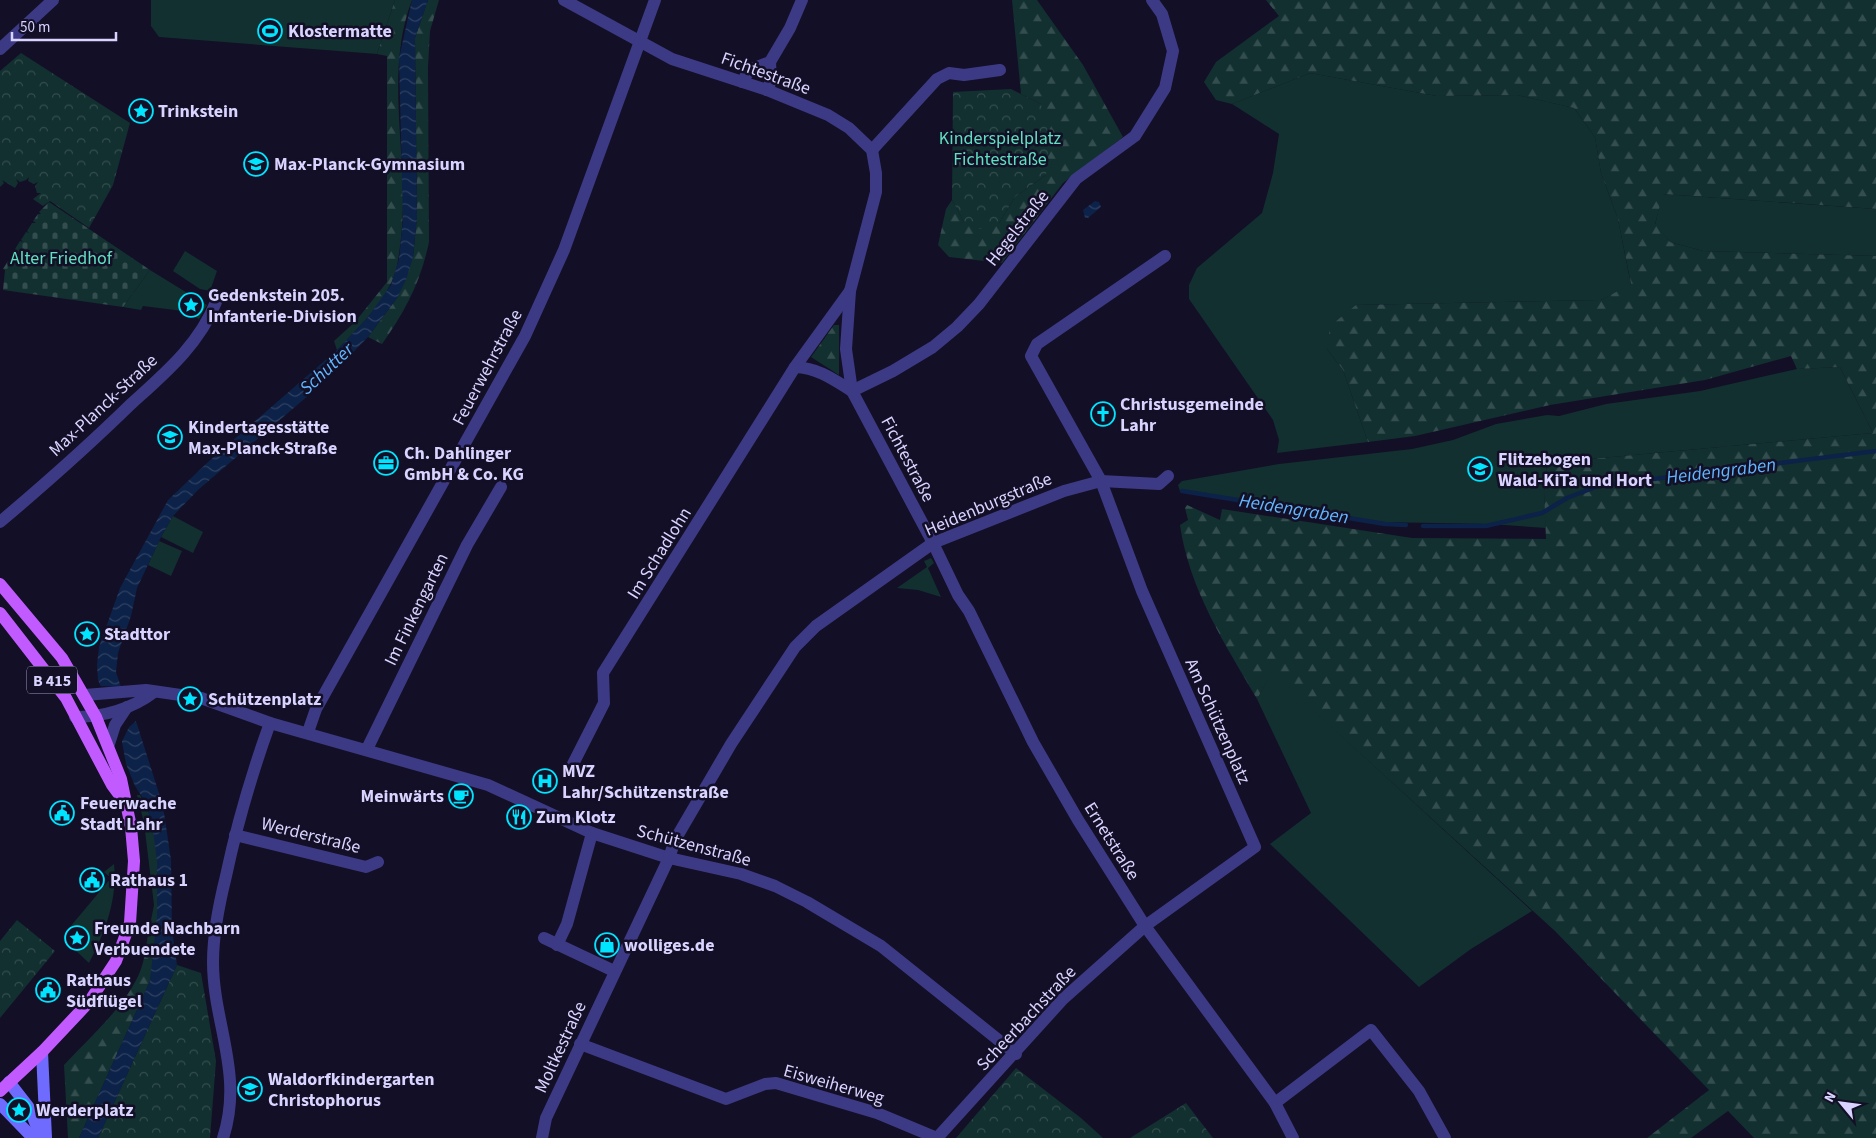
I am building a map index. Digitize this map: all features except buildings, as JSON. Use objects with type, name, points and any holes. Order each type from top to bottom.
[{"type":"main road","name":"B 415","points":[[0,584],[50,642],[85,695],[96,717],[109,744],[121,779],[124,802],[131,827],[134,861],[130,923],[116,960],[89,1002],[42,1052],[5,1086]]},
{"type":"main road","name":"B 415","points":[[0,613],[66,698],[112,784],[124,802]]},
{"type":"street","points":[[0,49],[54,0]]},
{"type":"street","name":"Fichtestraße","points":[[564,0],[672,59],[768,90],[828,115],[849,128],[872,150],[876,173],[876,192],[850,291],[846,349],[852,391],[933,543]]},
{"type":"street","name":"Feuerwehrstraße","points":[[308,732],[316,710],[525,336],[564,250],[641,43],[655,0]]},
{"type":"street","points":[[768,90],[771,81],[770,62],[790,28],[802,0]]},
{"type":"street","name":"Hegelstraße","points":[[852,391],[917,357],[957,327],[984,298],[1076,179],[1135,136],[1165,88],[1173,50],[1162,14],[1152,0]]},
{"type":"street","points":[[742,82],[754,68],[770,62]]},
{"type":"street","points":[[872,150],[937,79],[949,73],[964,75],[1000,70]]},
{"type":"street","points":[[1101,481],[1031,356],[1036,344],[1165,256]]},
{"type":"street","name":"Fichtestraße","points":[[795,367],[850,291]]},
{"type":"street","name":"Max-Planck-Straße","points":[[0,522],[111,424],[181,358],[202,330],[216,302]]},
{"type":"street","points":[[795,367],[808,368],[824,374],[852,391]]},
{"type":"street","name":"Im Schadlohn","points":[[573,764],[604,703],[603,673],[795,367]]},
{"type":"street","name":"Heidenburgstraße","points":[[669,858],[675,840],[731,744],[794,647],[816,626],[933,543],[1064,491],[1101,481],[1163,480]]},
{"type":"street","name":"Am Schützenplatz","points":[[1101,481],[1142,591],[1255,847],[1145,926]]},
{"type":"street","name":"Im Finkengarten","points":[[367,749],[467,545],[501,487]]},
{"type":"street","name":"Ernetstraße","points":[[933,543],[1033,742],[1078,820],[1145,926],[1275,1104],[1293,1138]]},
{"type":"street","name":"Schützenstraße","points":[[85,695],[146,690],[200,698],[270,723],[308,732],[488,785],[592,833],[669,858],[741,874],[775,886],[807,902],[874,942],[901,961],[1016,1054]]},
{"type":"street","points":[[75,716],[96,717],[144,700],[154,692]]},
{"type":"street","points":[[109,744],[115,725],[127,707]]},
{"type":"street","name":"Werderstraße","points":[[223,1138],[229,1105],[231,1072],[213,963],[215,921],[235,834],[270,723]]},
{"type":"street","points":[[557,945],[567,924],[592,833]]},
{"type":"street","name":"Werderstraße","points":[[235,834],[366,867],[378,862]]},
{"type":"street","name":"Moltkestraße","points":[[542,1138],[546,1118],[669,858]]},
{"type":"street","name":"Scheerbachstraße","points":[[937,1138],[1016,1054],[1063,999],[1145,926]]},
{"type":"street","points":[[544,938],[614,971]]},
{"type":"street","points":[[1275,1104],[1371,1030],[1419,1092],[1445,1138]]},
{"type":"street","name":"Eisweiherweg","points":[[580,1044],[726,1099],[765,1084],[776,1084],[876,1113],[937,1138]]},
{"type":"street","points":[[42,1052],[46,1138]]},
{"type":"street","points":[[5,1086],[30,1109],[41,1138]]},
{"type":"street","points":[[0,1104],[33,1138]]},
{"type":"green space","name":"Klostermatte","points":[[151,0],[395,0],[377,54],[159,37],[151,26]]},
{"type":"green space","points":[[395,0],[412,0],[399,58],[398,88],[403,208],[398,262],[393,280],[379,303],[337,350],[334,341],[355,322],[387,282],[387,56],[377,54]]},
{"type":"green space","points":[[428,0],[439,0],[430,31],[428,67],[429,242],[417,283],[398,320],[382,344],[368,337],[397,298],[413,257],[417,217],[415,38]]},
{"type":"green space","points":[[1012,0],[1037,0],[1083,65],[1123,137],[1063,183],[1002,263],[949,257],[938,245],[946,209],[952,200],[964,222],[999,223],[1015,197],[1046,175],[1041,104],[1021,94]]},
{"type":"green space","points":[[1266,0],[1876,0],[1876,209],[1663,194],[1655,224],[1670,242],[1703,251],[1876,256],[1876,1138],[1754,1138],[1728,1111],[1691,1138],[1647,1138],[1709,1090],[1555,931],[1272,673],[1257,699],[1221,637],[1200,594],[1185,549],[1180,525],[1188,520],[1185,508],[1187,505],[1220,520],[1222,509],[1412,538],[1546,539],[1544,492],[1547,463],[1873,433],[1840,367],[1797,369],[1791,356],[1705,380],[1550,405],[1415,436],[1368,442],[1343,370],[1327,349],[1330,326],[1356,305],[1601,300],[1631,284],[1618,219],[1601,173],[1595,137],[1574,108],[1517,95],[1437,96],[1310,73],[1232,104],[1216,100],[1204,82],[1216,62],[1279,16]]},
{"type":"green space","points":[[21,53],[130,123],[113,185],[89,228],[50,201],[43,206],[33,199],[41,193],[37,193],[35,186],[38,182],[34,184],[28,181],[29,177],[20,182],[16,179],[18,183],[15,188],[2,180],[4,183],[0,187],[0,71]]},
{"type":"green space","points":[[1310,73],[1437,96],[1517,95],[1574,108],[1595,137],[1601,173],[1618,219],[1631,285],[1601,300],[1356,305],[1327,349],[1343,370],[1368,442],[1277,453],[1279,440],[1273,420],[1189,299],[1189,285],[1197,268],[1262,213],[1273,173],[1279,134],[1232,104]]},
{"type":"green space","name":"Kinderspielplatz Fichtestraße","points":[[1011,89],[1041,104],[1049,137],[1046,175],[1015,197],[999,223],[979,229],[964,222],[952,200],[953,92]]},
{"type":"green space","points":[[1662,194],[1876,209],[1876,256],[1703,251],[1670,242],[1655,225]]},
{"type":"green space","name":"Alter Friedhof","points":[[49,202],[150,270],[123,307],[3,290],[5,270],[3,269],[8,261],[11,261],[9,259],[14,251],[17,252],[15,249],[20,241],[23,242],[21,240],[26,232],[29,233],[27,231],[32,223],[36,223],[33,221],[38,214],[41,214],[39,212]]},
{"type":"green space","points":[[185,251],[217,271],[210,291],[200,289],[173,271]]},
{"type":"green space","points":[[150,270],[207,305],[199,319],[183,311],[143,306],[141,310],[123,307]]},
{"type":"green space","points":[[834,325],[839,325],[839,375],[811,357]]},
{"type":"green space","points":[[1840,367],[1873,433],[1547,463],[1544,492],[1546,528],[1490,524],[1378,522],[1306,508],[1180,491],[1178,485],[1182,481],[1279,464],[1412,449],[1453,440],[1496,424],[1547,415],[1559,416],[1606,404],[1700,391],[1797,369]]},
{"type":"green space","points":[[173,516],[203,532],[193,553],[161,537]]},
{"type":"green space","points":[[159,541],[182,551],[171,576],[148,565]]},
{"type":"green space","points":[[931,558],[934,563],[928,568],[941,597],[918,590],[897,588],[927,567],[924,561]]},
{"type":"green space","points":[[1272,672],[1532,911],[1471,949],[1419,987],[1270,844],[1311,813],[1257,699]]},
{"type":"green space","points":[[137,795],[140,795],[148,810],[153,826],[158,861],[157,931],[148,935],[154,905],[144,823]]},
{"type":"green space","points":[[114,864],[114,890],[109,915],[89,963],[74,949],[83,938],[70,927],[111,878],[104,872]]},
{"type":"green space","points":[[17,920],[55,951],[0,1018],[0,941]]},
{"type":"green space","points":[[157,931],[150,981],[79,1138],[68,1138],[64,1065],[107,1020],[127,995],[141,969],[148,935]]},
{"type":"green space","points":[[177,965],[201,973],[216,1061],[210,1138],[98,1138]]},
{"type":"green space","points":[[1016,1068],[1081,1118],[1103,1138],[956,1138]]},
{"type":"green space","points":[[1186,1103],[1213,1138],[1130,1138]]},
{"type":"water","name":"Schutter","points":[[412,0],[428,0],[415,38],[417,217],[413,257],[406,280],[397,298],[368,337],[323,383],[198,490],[173,516],[137,588],[131,616],[118,653],[116,672],[137,724],[163,806],[171,860],[172,930],[177,965],[98,1138],[79,1138],[150,981],[157,916],[157,862],[153,830],[146,803],[135,786],[126,764],[121,736],[98,680],[99,647],[120,588],[168,500],[208,462],[337,350],[368,317],[391,285],[399,259],[403,219],[399,58]]},
{"type":"water","points":[[1095,201],[1099,202],[1101,207],[1088,218],[1085,218],[1083,210]]},
{"type":"pier","points":[[97,686],[122,687],[137,720],[129,727],[120,745]]},
{"type":"waterway","name":"Heidengraben","points":[[1423,526],[1486,526],[1542,513],[1567,498],[1598,486],[1876,451]]},
{"type":"waterway","name":"Heidengraben","points":[[1182,491],[1385,524],[1406,525]]},
{"type":"place","name":"Klostermatte","points":[[270,31]]},
{"type":"place","name":"Trinkstein","points":[[141,111]]},
{"type":"place","name":"Max-Planck-Gymnasium","points":[[256,164]]},
{"type":"place","name":"Gedenkstein 205. Infanterie-Division","points":[[191,305]]},
{"type":"place","name":"Christusgemeinde Lahr","points":[[1103,414]]},
{"type":"place","name":"Kindertagesstätte Max-Planck-Straße","points":[[170,437]]},
{"type":"place","name":"Ch. Dahlinger GmbH & Co. KG","points":[[386,463]]},
{"type":"place","name":"Flitzebogen Wald-KiTa und Hort","points":[[1480,469]]},
{"type":"place","name":"Stadttor","points":[[87,634]]},
{"type":"place","name":"Schützenplatz","points":[[190,699]]},
{"type":"place","name":"MVZ Lahr/Schützenstraße","points":[[545,781]]},
{"type":"place","name":"Meinwärts","points":[[461,796]]},
{"type":"place","name":"Feuerwache Stadt Lahr","points":[[62,813]]},
{"type":"place","name":"Zum Klotz","points":[[519,817]]},
{"type":"place","name":"Rathaus 1","points":[[92,880]]},
{"type":"place","name":"Freunde Nachbarn Verbuendete","points":[[77,938]]},
{"type":"place","name":"wolliges.de","points":[[607,945]]},
{"type":"place","name":"Rathaus Südflügel","points":[[48,990]]},
{"type":"place","name":"Waldorfkindergarten Christophorus","points":[[250,1089]]},
{"type":"place","name":"Werderplatz","points":[[19,1110]]}]
